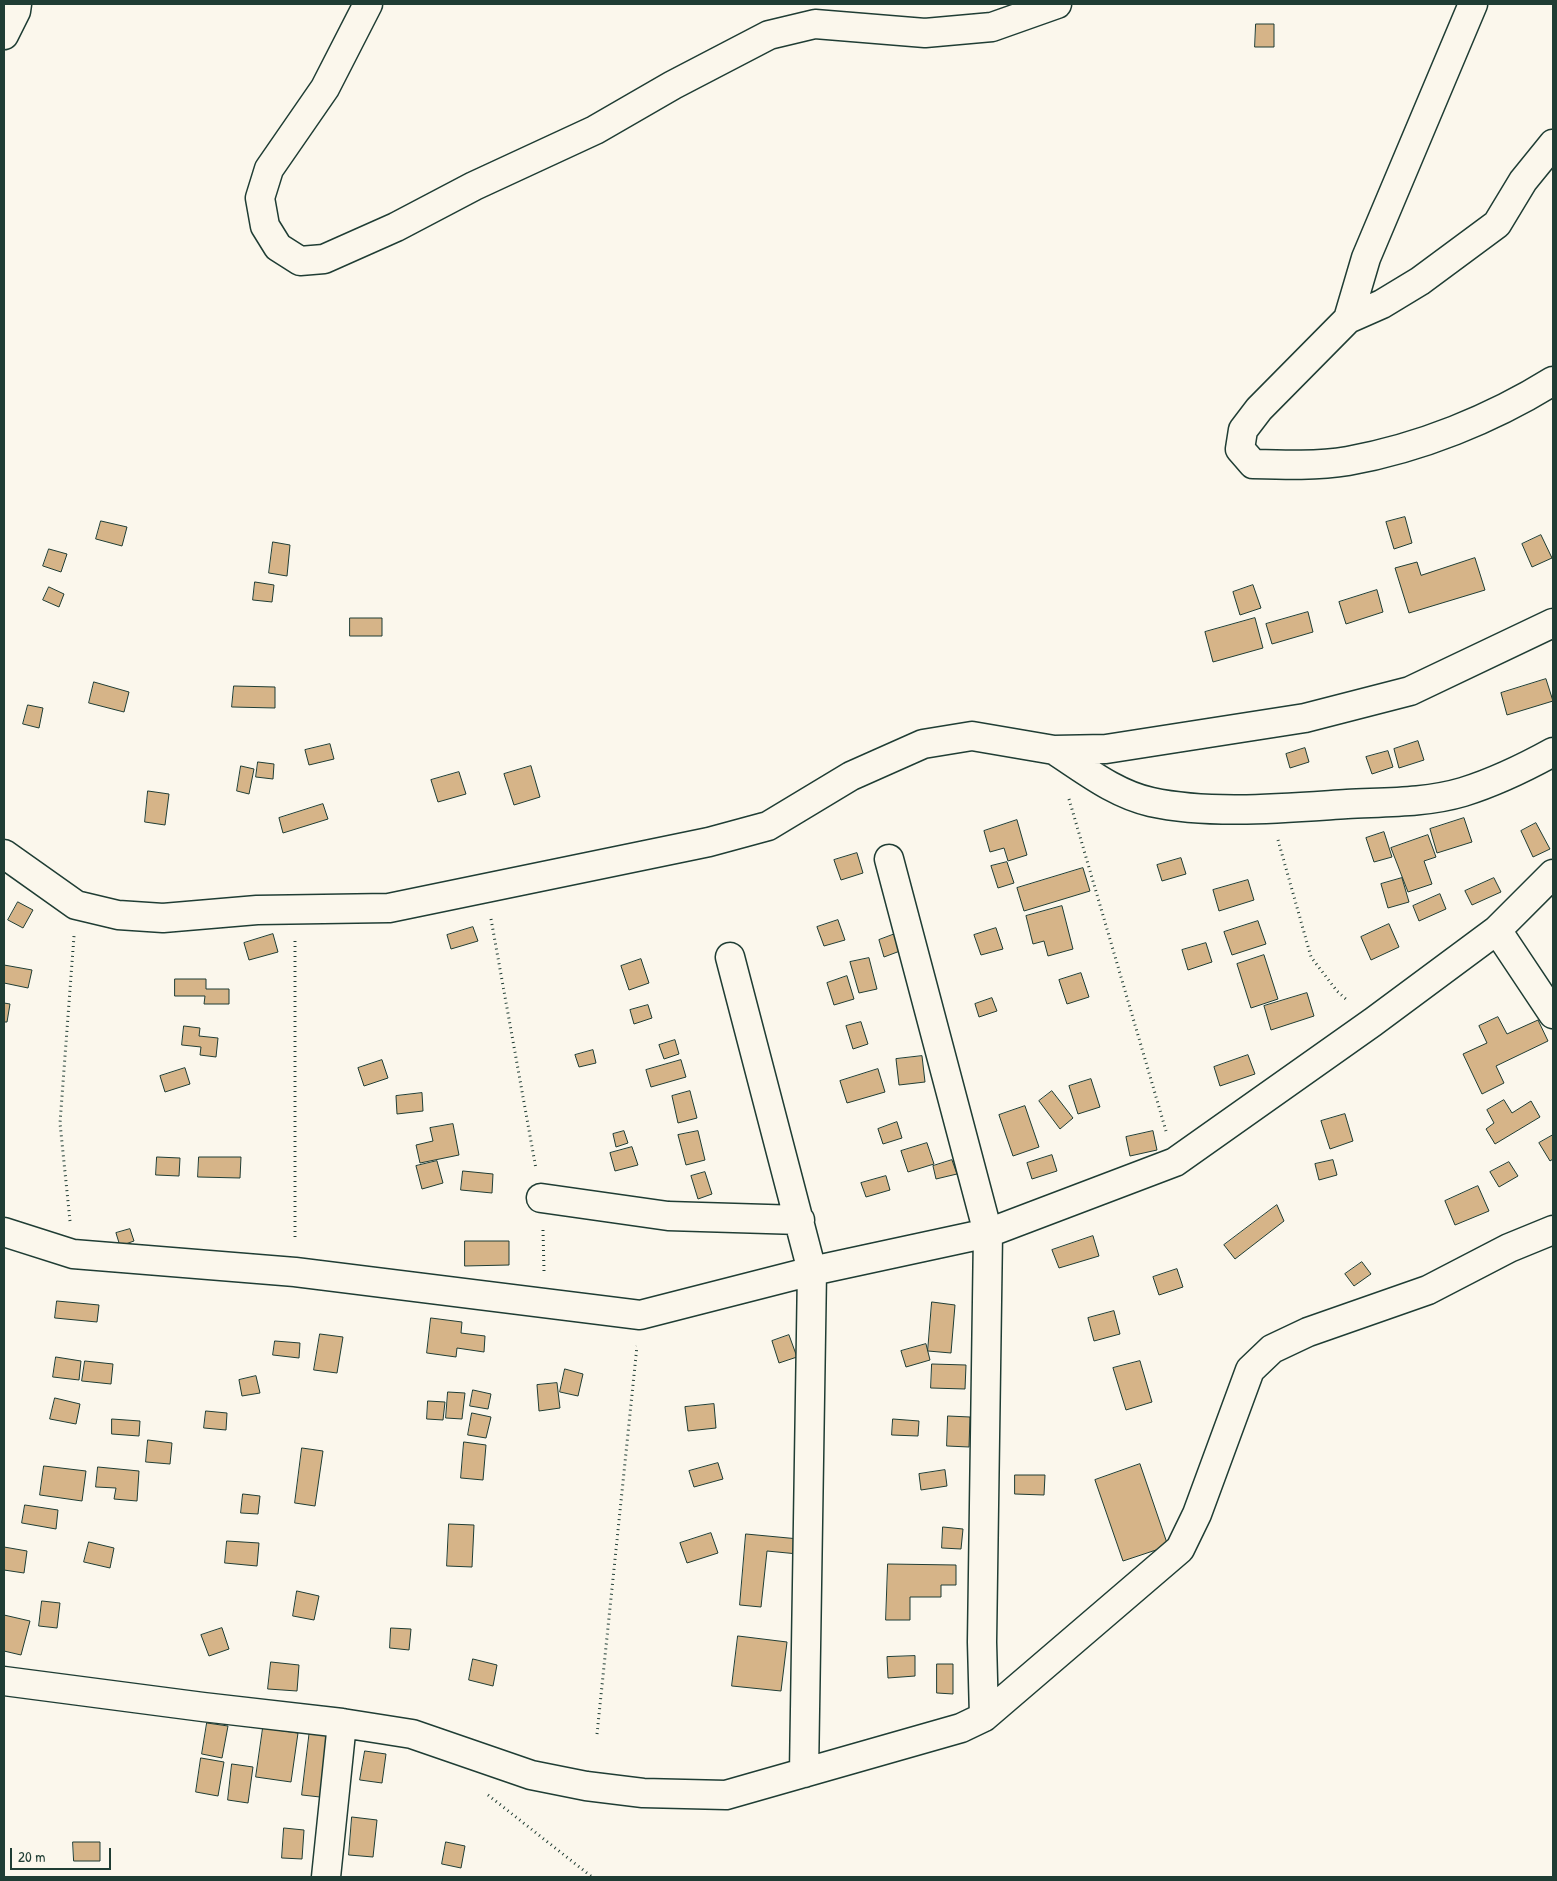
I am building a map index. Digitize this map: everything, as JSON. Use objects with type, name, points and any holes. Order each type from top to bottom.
[{"type":"street","points":[[4,35],[17,4]]},
{"type":"street","points":[[368,4],[325,88],[269,169],[260,198],[266,226],[278,247],[300,261],[324,259],[396,227],[474,186],[595,130],[673,85],[769,35],[815,24],[925,33],[992,27],[1057,4]]},
{"type":"street","points":[[1348,319],[1369,249],[1473,4]]},
{"type":"street","points":[[1553,144],[1523,181],[1497,224],[1420,281],[1382,304],[1348,319],[1258,409],[1243,430],[1240,449],[1254,464],[1292,465],[1347,461],[1384,453],[1447,432],[1502,410],[1553,381]]},
{"type":"street","points":[[4,854],[76,905],[118,914],[163,918],[294,908],[389,908],[486,890],[709,842],[768,826],[851,776],[924,744],[972,736],[1054,750],[1106,749],[1305,718],[1410,691],[1553,623]]},
{"type":"street","points":[[1054,750],[1111,787],[1150,802],[1196,807],[1269,809],[1418,800],[1462,792],[1515,772],[1553,752]]},
{"type":"street","points":[[888,859],[988,1233],[982,1632],[984,1718]]},
{"type":"street","points":[[4,1232],[73,1254],[294,1272],[640,1315],[812,1271],[988,1233],[1175,1162],[1374,1022],[1497,930],[1553,874]]},
{"type":"street","points":[[1497,930],[1553,1014]]},
{"type":"street","points":[[730,957],[812,1271],[804,1773]]},
{"type":"street","points":[[541,1198],[668,1216],[800,1220]]},
{"type":"street","points":[[4,1681],[342,1723],[412,1734],[531,1775],[586,1786],[643,1793],[726,1794],[961,1728],[984,1718],[1180,1549],[1197,1514],[1250,1370],[1272,1349],[1308,1332],[1428,1290],[1509,1248],[1553,1230]]},
{"type":"street","points":[[326,1877],[342,1723]]},
{"type":"path","points":[[1068,798],[1175,1162]]},
{"type":"path","points":[[1269,809],[1311,957],[1337,991],[1374,1022]]},
{"type":"path","points":[[486,890],[541,1198],[546,1304]]},
{"type":"path","points":[[73,1254],[60,1123],[76,905]]},
{"type":"path","points":[[294,908],[294,1272]]},
{"type":"path","points":[[597,1734],[640,1315]]},
{"type":"path","points":[[487,1794],[592,1877]]},
{"type":"building","points":[[1256,24],[1274,24],[1274,47],[1255,47]]},
{"type":"building","points":[[1405,517],[1412,543],[1394,549],[1386,522]]},
{"type":"building","points":[[101,521],[127,527],[122,546],[96,539]]},
{"type":"building","points":[[1541,535],[1552,558],[1532,567],[1522,544]]},
{"type":"building","points":[[273,542],[290,545],[287,576],[269,573]]},
{"type":"building","points":[[49,549],[67,554],[61,572],[43,566]]},
{"type":"building","points":[[1475,558],[1485,590],[1409,613],[1395,568],[1417,562],[1421,575]]},
{"type":"building","points":[[255,582],[274,585],[272,602],[253,600]]},
{"type":"building","points":[[1253,585],[1261,608],[1240,615],[1233,592]]},
{"type":"building","points":[[49,587],[64,594],[59,607],[43,600]]},
{"type":"building","points":[[1377,590],[1383,612],[1346,624],[1339,602]]},
{"type":"building","points":[[1308,612],[1313,632],[1272,644],[1266,624]]},
{"type":"building","points":[[350,618],[382,618],[382,636],[350,636]]},
{"type":"building","points":[[1255,618],[1263,648],[1213,662],[1205,632]]},
{"type":"building","points":[[1546,679],[1553,701],[1507,715],[1501,693]]},
{"type":"building","points":[[94,682],[129,692],[124,712],[89,703]]},
{"type":"building","points":[[234,686],[275,687],[275,708],[232,707]]},
{"type":"building","points":[[28,705],[43,708],[39,728],[23,724]]},
{"type":"building","points":[[1418,741],[1424,760],[1399,768],[1394,749]]},
{"type":"building","points":[[330,744],[334,759],[309,765],[305,750]]},
{"type":"building","points":[[1305,748],[1309,762],[1290,768],[1286,754]]},
{"type":"building","points":[[1388,751],[1393,767],[1372,774],[1366,757]]},
{"type":"building","points":[[258,762],[274,764],[273,779],[256,777]]},
{"type":"building","points":[[241,766],[254,769],[249,794],[237,791]]},
{"type":"building","points":[[531,766],[540,797],[514,805],[504,774]]},
{"type":"building","points":[[459,772],[466,794],[438,802],[431,780]]},
{"type":"building","points":[[148,791],[169,794],[165,825],[145,822]]},
{"type":"building","points":[[323,804],[328,819],[283,833],[279,818]]},
{"type":"building","points":[[1464,818],[1472,842],[1437,853],[1430,829]]},
{"type":"building","points":[[1017,820],[1027,855],[1008,861],[1004,848],[990,852],[984,831]]},
{"type":"building","points":[[1536,823],[1550,849],[1533,857],[1521,831]]},
{"type":"building","points":[[1384,832],[1392,857],[1374,862],[1366,838]]},
{"type":"building","points":[[1428,835],[1436,857],[1424,861],[1432,884],[1408,892],[1391,848]]},
{"type":"building","points":[[857,853],[863,873],[841,880],[834,860]]},
{"type":"building","points":[[1181,858],[1186,874],[1162,881],[1157,865]]},
{"type":"building","points":[[1007,862],[1014,883],[998,888],[991,866]]},
{"type":"building","points":[[1083,868],[1090,891],[1024,911],[1017,888]]},
{"type":"building","points":[[1402,878],[1409,902],[1388,908],[1381,884]]},
{"type":"building","points":[[1494,878],[1501,892],[1472,905],[1465,891]]},
{"type":"building","points":[[1248,880],[1254,900],[1219,911],[1213,890]]},
{"type":"building","points":[[1440,894],[1446,909],[1419,921],[1413,906]]},
{"type":"building","points":[[18,902],[33,910],[23,928],[8,920]]},
{"type":"building","points":[[1062,906],[1073,949],[1048,956],[1044,941],[1033,944],[1026,916]]},
{"type":"building","points":[[838,920],[845,940],[824,946],[817,927]]},
{"type":"building","points":[[1258,921],[1266,944],[1232,955],[1224,932]]},
{"type":"building","points":[[1389,924],[1399,947],[1371,960],[1361,937]]},
{"type":"building","points":[[473,927],[478,941],[451,949],[447,935]]},
{"type":"building","points":[[996,928],[1003,949],[981,955],[974,935]]},
{"type":"building","points":[[273,934],[278,952],[249,960],[244,943]]},
{"type":"building","points":[[895,934],[900,951],[884,957],[879,940]]},
{"type":"building","points":[[1206,943],[1212,962],[1188,970],[1182,950]]},
{"type":"building","points":[[1264,955],[1278,999],[1251,1008],[1237,964]]},
{"type":"building","points":[[869,958],[877,989],[859,993],[850,962]]},
{"type":"building","points":[[641,959],[649,983],[629,990],[621,966]]},
{"type":"building","points":[[4,965],[32,970],[28,988],[4,983]]},
{"type":"building","points":[[1081,973],[1089,997],[1067,1004],[1059,980]]},
{"type":"building","points":[[847,976],[854,999],[834,1005],[827,983]]},
{"type":"building","points":[[175,979],[206,979],[206,989],[229,989],[229,1004],[204,1004],[205,996],[175,996]]},
{"type":"building","points":[[1307,993],[1314,1016],[1271,1030],[1264,1006]]},
{"type":"building","points":[[992,998],[997,1011],[979,1017],[975,1004]]},
{"type":"building","points":[[4,1003],[10,1004],[7,1022],[4,1022]]},
{"type":"building","points":[[648,1005],[652,1018],[634,1024],[630,1010]]},
{"type":"building","points":[[1498,1017],[1507,1034],[1538,1020],[1548,1041],[1496,1066],[1504,1083],[1482,1094],[1463,1054],[1487,1043],[1479,1026]]},
{"type":"building","points":[[861,1022],[868,1044],[853,1049],[846,1026]]},
{"type":"building","points":[[184,1026],[200,1028],[199,1036],[218,1038],[216,1057],[200,1055],[201,1047],[182,1045]]},
{"type":"building","points":[[675,1040],[679,1054],[664,1059],[659,1045]]},
{"type":"building","points":[[593,1050],[596,1063],[579,1067],[575,1055]]},
{"type":"building","points":[[1248,1055],[1255,1074],[1220,1086],[1214,1067]]},
{"type":"building","points":[[922,1056],[925,1082],[899,1085],[896,1059]]},
{"type":"building","points":[[382,1060],[388,1078],[364,1086],[358,1068]]},
{"type":"building","points":[[681,1060],[686,1077],[651,1087],[646,1070]]},
{"type":"building","points":[[185,1068],[190,1084],[165,1092],[160,1076]]},
{"type":"building","points":[[878,1069],[885,1092],[847,1103],[840,1081]]},
{"type":"building","points":[[1091,1079],[1100,1107],[1078,1114],[1069,1086]]},
{"type":"building","points":[[690,1091],[697,1118],[678,1123],[672,1096]]},
{"type":"building","points":[[1052,1091],[1073,1118],[1060,1129],[1039,1101]]},
{"type":"building","points":[[422,1093],[423,1111],[397,1114],[396,1096]]},
{"type":"building","points":[[1504,1100],[1512,1113],[1531,1101],[1540,1117],[1495,1144],[1486,1129],[1494,1123],[1487,1110]]},
{"type":"building","points":[[1025,1106],[1039,1147],[1013,1156],[999,1115]]},
{"type":"building","points":[[1345,1114],[1353,1141],[1330,1149],[1321,1121]]},
{"type":"building","points":[[897,1122],[902,1138],[883,1144],[878,1129]]},
{"type":"building","points":[[453,1124],[459,1155],[420,1163],[416,1145],[433,1141],[430,1128]]},
{"type":"building","points":[[624,1131],[628,1143],[616,1147],[613,1134]]},
{"type":"building","points":[[698,1131],[705,1160],[686,1165],[678,1135]]},
{"type":"building","points":[[1153,1131],[1157,1150],[1130,1156],[1126,1137]]},
{"type":"building","points":[[1553,1135],[1553,1159],[1550,1161],[1539,1143]]},
{"type":"building","points":[[927,1143],[934,1164],[908,1172],[901,1151]]},
{"type":"building","points":[[632,1147],[638,1165],[615,1171],[610,1153]]},
{"type":"building","points":[[1052,1155],[1057,1171],[1032,1179],[1027,1163]]},
{"type":"building","points":[[157,1157],[180,1158],[179,1176],[156,1175]]},
{"type":"building","points":[[199,1157],[241,1157],[240,1178],[198,1177]]},
{"type":"building","points":[[952,1160],[957,1174],[936,1179],[933,1166]]},
{"type":"building","points":[[1333,1160],[1337,1175],[1319,1180],[1315,1164]]},
{"type":"building","points":[[437,1161],[443,1183],[422,1189],[416,1166]]},
{"type":"building","points":[[1509,1162],[1518,1176],[1499,1187],[1490,1172]]},
{"type":"building","points":[[463,1171],[493,1174],[492,1193],[461,1190]]},
{"type":"building","points":[[705,1172],[712,1194],[698,1199],[691,1176]]},
{"type":"building","points":[[886,1176],[890,1190],[866,1197],[861,1183]]},
{"type":"building","points":[[1478,1186],[1489,1211],[1455,1225],[1445,1201]]},
{"type":"building","points":[[1277,1205],[1284,1221],[1235,1259],[1224,1245]]},
{"type":"building","points":[[130,1229],[134,1241],[120,1246],[116,1233]]},
{"type":"building","points":[[1093,1236],[1099,1256],[1059,1268],[1052,1250]]},
{"type":"building","points":[[465,1241],[509,1241],[509,1265],[465,1266]]},
{"type":"building","points":[[1362,1262],[1371,1274],[1354,1286],[1345,1274]]},
{"type":"building","points":[[1177,1269],[1183,1287],[1159,1295],[1153,1277]]},
{"type":"building","points":[[57,1301],[99,1305],[97,1322],[55,1318]]},
{"type":"building","points":[[932,1302],[955,1305],[951,1353],[928,1351]]},
{"type":"building","points":[[1114,1311],[1120,1334],[1094,1341],[1088,1318]]},
{"type":"building","points":[[431,1318],[462,1322],[461,1333],[485,1336],[484,1352],[457,1348],[456,1357],[427,1353]]},
{"type":"building","points":[[320,1334],[343,1337],[337,1373],[314,1370]]},
{"type":"building","points":[[789,1335],[797,1357],[779,1363],[772,1341]]},
{"type":"building","points":[[275,1341],[300,1343],[299,1358],[273,1355]]},
{"type":"building","points":[[926,1344],[930,1360],[906,1367],[901,1351]]},
{"type":"building","points":[[56,1357],[81,1361],[79,1380],[53,1377]]},
{"type":"building","points":[[85,1361],[113,1364],[111,1384],[82,1381]]},
{"type":"building","points":[[1140,1361],[1152,1402],[1126,1410],[1113,1368]]},
{"type":"building","points":[[932,1364],[966,1365],[965,1389],[931,1388]]},
{"type":"building","points":[[565,1369],[583,1374],[578,1396],[560,1392]]},
{"type":"building","points":[[256,1376],[260,1393],[242,1396],[239,1380]]},
{"type":"building","points":[[557,1383],[560,1408],[539,1411],[537,1385]]},
{"type":"building","points":[[473,1390],[491,1394],[488,1409],[470,1406]]},
{"type":"building","points":[[448,1392],[465,1393],[462,1419],[446,1418]]},
{"type":"building","points":[[55,1398],[80,1404],[76,1424],[50,1419]]},
{"type":"building","points":[[428,1401],[445,1402],[443,1420],[427,1419]]},
{"type":"building","points":[[714,1404],[716,1428],[688,1431],[685,1407]]},
{"type":"building","points":[[206,1411],[227,1413],[226,1430],[204,1428]]},
{"type":"building","points":[[472,1413],[491,1417],[486,1438],[468,1435]]},
{"type":"building","points":[[948,1416],[970,1417],[969,1447],[947,1446]]},
{"type":"building","points":[[112,1419],[140,1421],[139,1436],[112,1434]]},
{"type":"building","points":[[893,1419],[919,1421],[918,1436],[892,1435]]},
{"type":"building","points":[[148,1440],[172,1443],[170,1464],[146,1462]]},
{"type":"building","points":[[464,1442],[486,1445],[483,1480],[461,1478]]},
{"type":"building","points":[[302,1448],[323,1451],[315,1506],[295,1503]]},
{"type":"building","points":[[718,1463],[723,1479],[694,1487],[689,1471]]},
{"type":"building","points":[[1140,1464],[1168,1546],[1123,1561],[1095,1480]]},
{"type":"building","points":[[44,1466],[86,1471],[82,1501],[40,1495]]},
{"type":"building","points":[[98,1467],[139,1471],[137,1501],[114,1499],[116,1488],[96,1487]]},
{"type":"building","points":[[945,1470],[947,1486],[921,1490],[919,1474]]},
{"type":"building","points":[[1015,1475],[1045,1475],[1044,1495],[1015,1494]]},
{"type":"building","points":[[243,1494],[260,1496],[258,1514],[241,1513]]},
{"type":"building","points":[[25,1505],[58,1510],[56,1529],[22,1523]]},
{"type":"building","points":[[449,1524],[474,1525],[472,1567],[447,1566]]},
{"type":"building","points":[[943,1527],[963,1529],[961,1549],[942,1548]]},
{"type":"building","points":[[711,1533],[718,1553],[687,1563],[680,1543]]},
{"type":"building","points":[[746,1534],[799,1539],[798,1554],[767,1551],[761,1607],[740,1605]]},
{"type":"building","points":[[227,1541],[259,1543],[257,1566],[225,1563]]},
{"type":"building","points":[[89,1542],[114,1548],[110,1568],[84,1562]]},
{"type":"building","points":[[4,1547],[27,1551],[24,1573],[4,1570]]},
{"type":"building","points":[[888,1564],[956,1565],[956,1585],[941,1585],[941,1597],[910,1597],[910,1620],[886,1620]]},
{"type":"building","points":[[297,1591],[319,1596],[314,1620],[293,1616]]},
{"type":"building","points":[[42,1601],[60,1603],[57,1628],[39,1626]]},
{"type":"building","points":[[4,1615],[30,1621],[21,1655],[4,1651]]},
{"type":"building","points":[[222,1628],[229,1649],[209,1656],[201,1635]]},
{"type":"building","points":[[391,1628],[411,1629],[409,1650],[390,1648]]},
{"type":"building","points":[[738,1636],[787,1642],[781,1691],[732,1686]]},
{"type":"building","points":[[915,1656],[915,1676],[888,1678],[887,1657]]},
{"type":"building","points":[[473,1659],[497,1665],[493,1686],[469,1680]]},
{"type":"building","points":[[271,1662],[299,1665],[297,1691],[268,1689]]},
{"type":"building","points":[[937,1664],[953,1664],[953,1694],[937,1693]]},
{"type":"building","points":[[207,1723],[228,1726],[222,1758],[202,1754]]},
{"type":"building","points":[[263,1728],[298,1733],[291,1782],[256,1777]]},
{"type":"building","points":[[310,1729],[337,1732],[329,1798],[302,1795]]},
{"type":"building","points":[[365,1751],[386,1754],[382,1783],[360,1780]]},
{"type":"building","points":[[201,1758],[224,1762],[218,1796],[196,1792]]},
{"type":"building","points":[[232,1764],[253,1767],[248,1803],[228,1800]]},
{"type":"building","points":[[352,1817],[377,1820],[373,1857],[349,1855]]},
{"type":"building","points":[[284,1828],[304,1830],[302,1859],[282,1858]]},
{"type":"building","points":[[73,1842],[100,1842],[100,1861],[74,1861]]},
{"type":"building","points":[[446,1842],[465,1846],[461,1868],[442,1864]]}]
